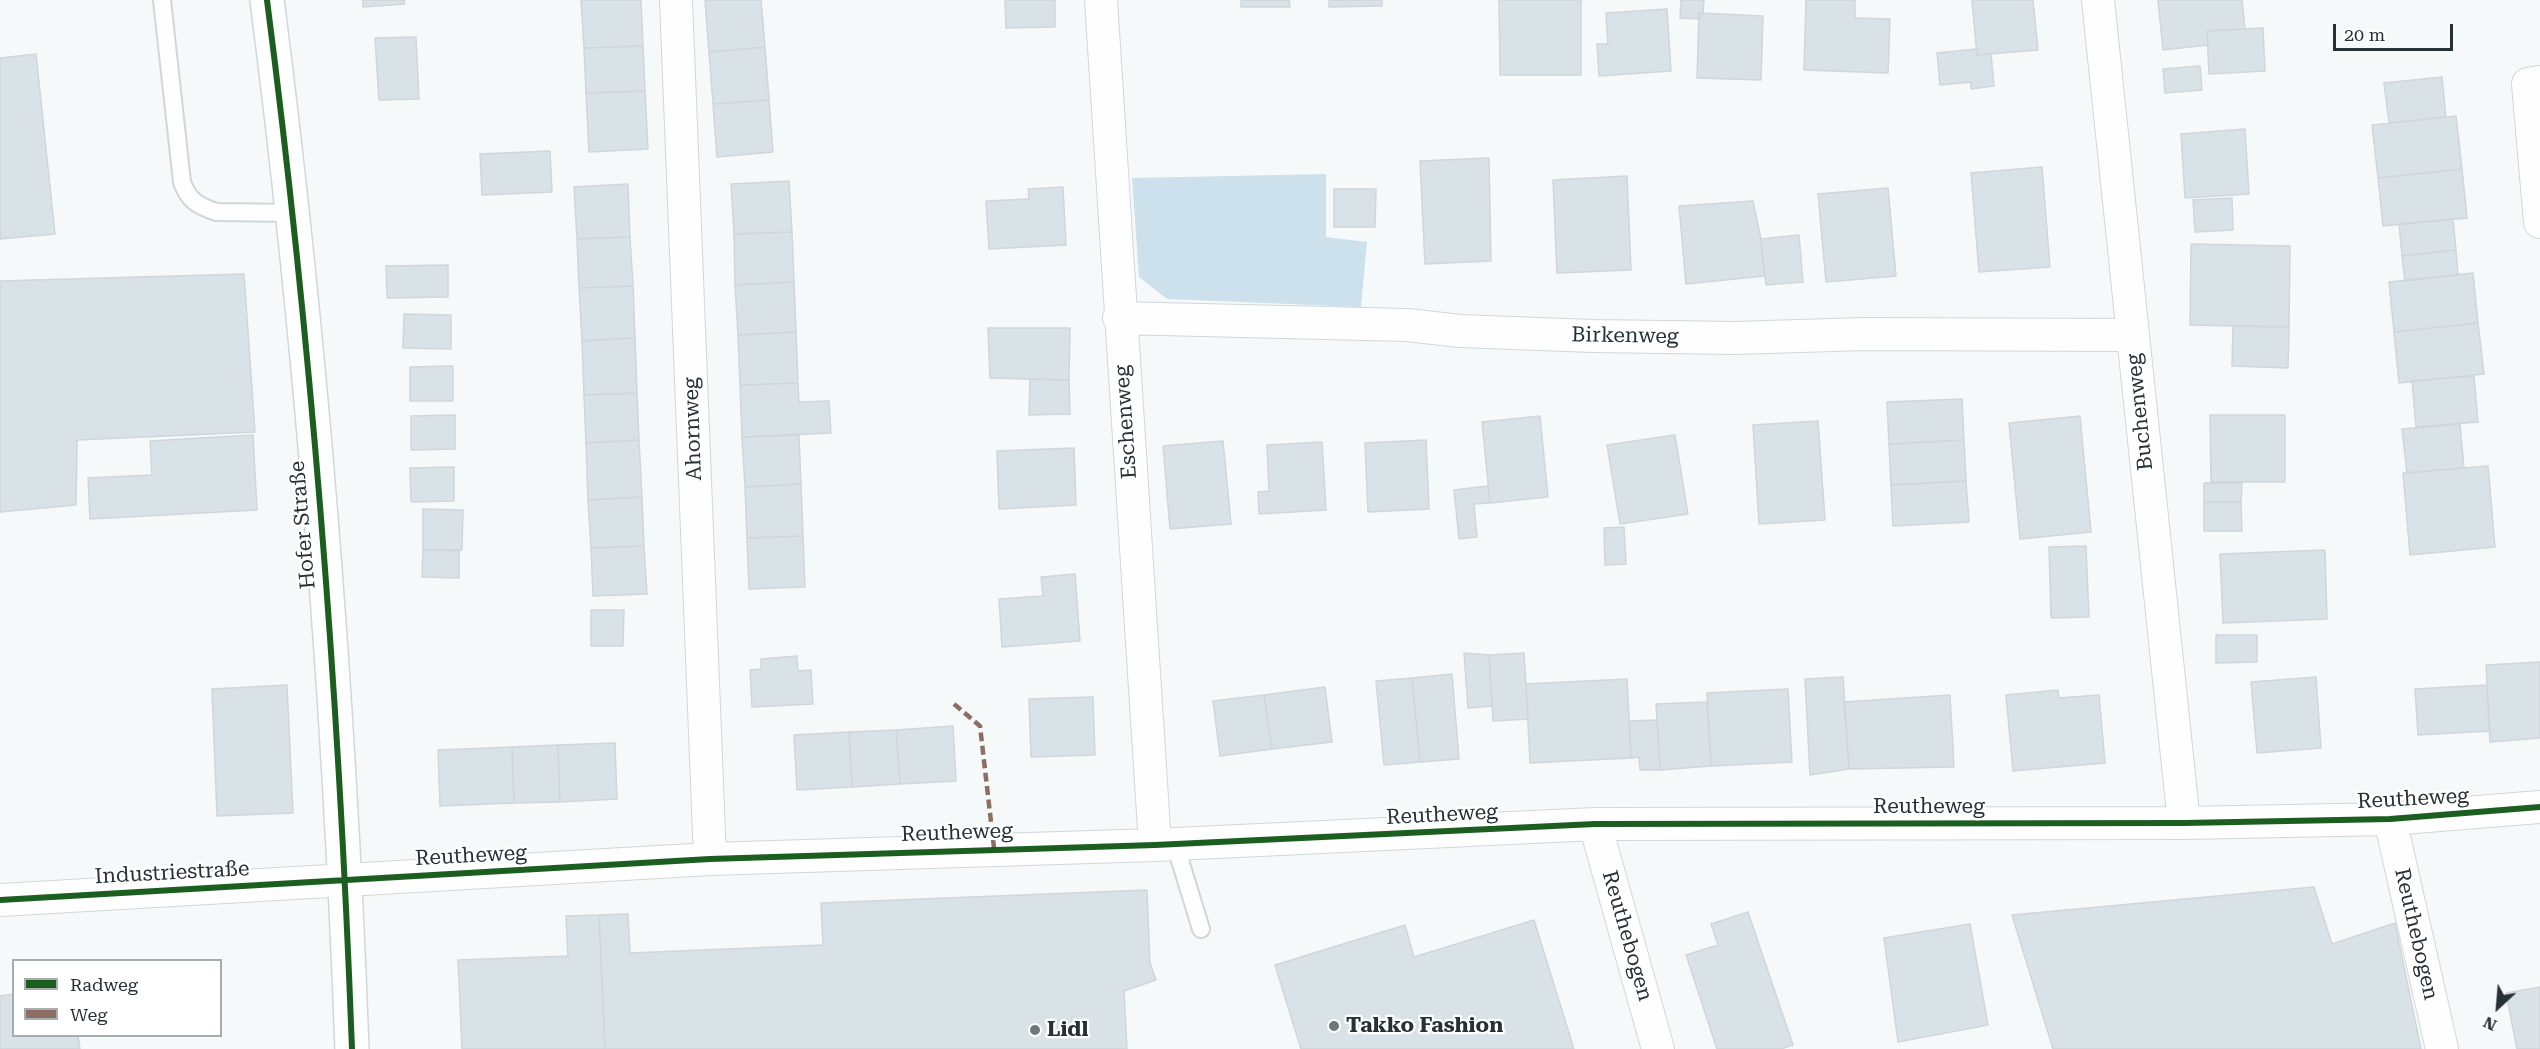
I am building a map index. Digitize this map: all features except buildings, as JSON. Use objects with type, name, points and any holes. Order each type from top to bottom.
[{"type":"street","name":"Hofer Straße","points":[[267,0],[294,213],[329,627],[346,880],[352,1049]]},
{"type":"street","name":"Ahornweg","points":[[676,0],[710,858]]},
{"type":"street","name":"Eschenweg","points":[[1101,0],[1119,318],[1165,844]]},
{"type":"street","name":"Buchenweg","points":[[2098,0],[2131,335],[2184,823]]},
{"type":"street","points":[[2540,82],[2528,84],[2540,222]]},
{"type":"street","name":"Birkenweg","points":[[1119,318],[1407,325],[1460,331],[1722,338],[1865,334],[2131,335]]},
{"type":"street","name":"Reutheweg","points":[[346,880],[710,858],[1165,844],[1595,824],[2184,823],[2390,819],[2540,807]]},
{"type":"street","name":"Reuthebogen","points":[[2390,819],[2442,1049]]},
{"type":"street","name":"Reuthebogen","points":[[1595,824],[1658,1049]]},
{"type":"street","name":"Industriestraße","points":[[0,900],[346,880]]},
{"type":"lane","points":[[162,0],[182,182],[186,194],[195,203],[217,212],[294,213]]},
{"type":"lane","points":[[1165,844],[1201,929]]},
{"type":"shaded area","points":[[1326,174],[1326,237],[1367,242],[1361,307],[1167,299],[1139,277],[1132,178]]},
{"type":"marked path","points":[[954,704],[980,726],[994,848]]},
{"type":"cycle path","points":[[267,0],[297,262],[322,524],[340,786],[352,1049]]},
{"type":"cycle path","points":[[0,900],[710,859],[1155,845],[1595,824],[2184,823],[2390,819],[2540,807]]},
{"type":"place","name":"Takko Fashion","points":[[1334,1026]]},
{"type":"place","name":"Lidl","points":[[1035,1030]]}]
